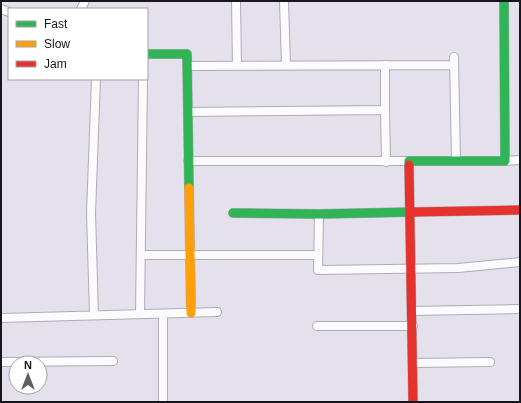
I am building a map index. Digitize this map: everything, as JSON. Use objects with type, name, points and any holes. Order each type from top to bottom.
[{"type":"street","points":[[236,1],[237,66]]},
{"type":"street","points":[[284,1],[286,65]]},
{"type":"street","points":[[504,1],[505,161]]},
{"type":"street","points":[[148,54],[187,54],[191,313]]},
{"type":"street","points":[[187,66],[385,65],[454,61],[456,161]]},
{"type":"street","points":[[385,65],[386,162]]},
{"type":"street","points":[[94,315],[91,213],[96,80]]},
{"type":"street","points":[[140,314],[142,80]]},
{"type":"street","points":[[188,112],[385,110]]},
{"type":"street","points":[[188,161],[386,162],[520,160]]},
{"type":"street","points":[[409,161],[413,402]]},
{"type":"street","points":[[233,213],[319,214],[520,210]]},
{"type":"street","points":[[319,214],[318,270],[458,268],[520,262]]},
{"type":"street","points":[[141,255],[318,255]]},
{"type":"street","points":[[412,311],[520,309]]},
{"type":"street","points":[[1,318],[217,312]]},
{"type":"street","points":[[163,314],[163,402]]},
{"type":"street","points":[[317,326],[412,326]]},
{"type":"street","points":[[1,362],[113,361]]},
{"type":"street","points":[[413,363],[490,362]]},
{"type":"traffic: fast","points":[[409,165],[409,161],[505,161],[504,1]]},
{"type":"traffic: fast","points":[[148,54],[187,54],[189,188]]},
{"type":"traffic: fast","points":[[233,213],[319,214],[414,212]]},
{"type":"traffic: slow","points":[[189,188],[191,313]]},
{"type":"traffic: jam","points":[[409,165],[413,402]]},
{"type":"traffic: jam","points":[[414,212],[520,210]]}]
